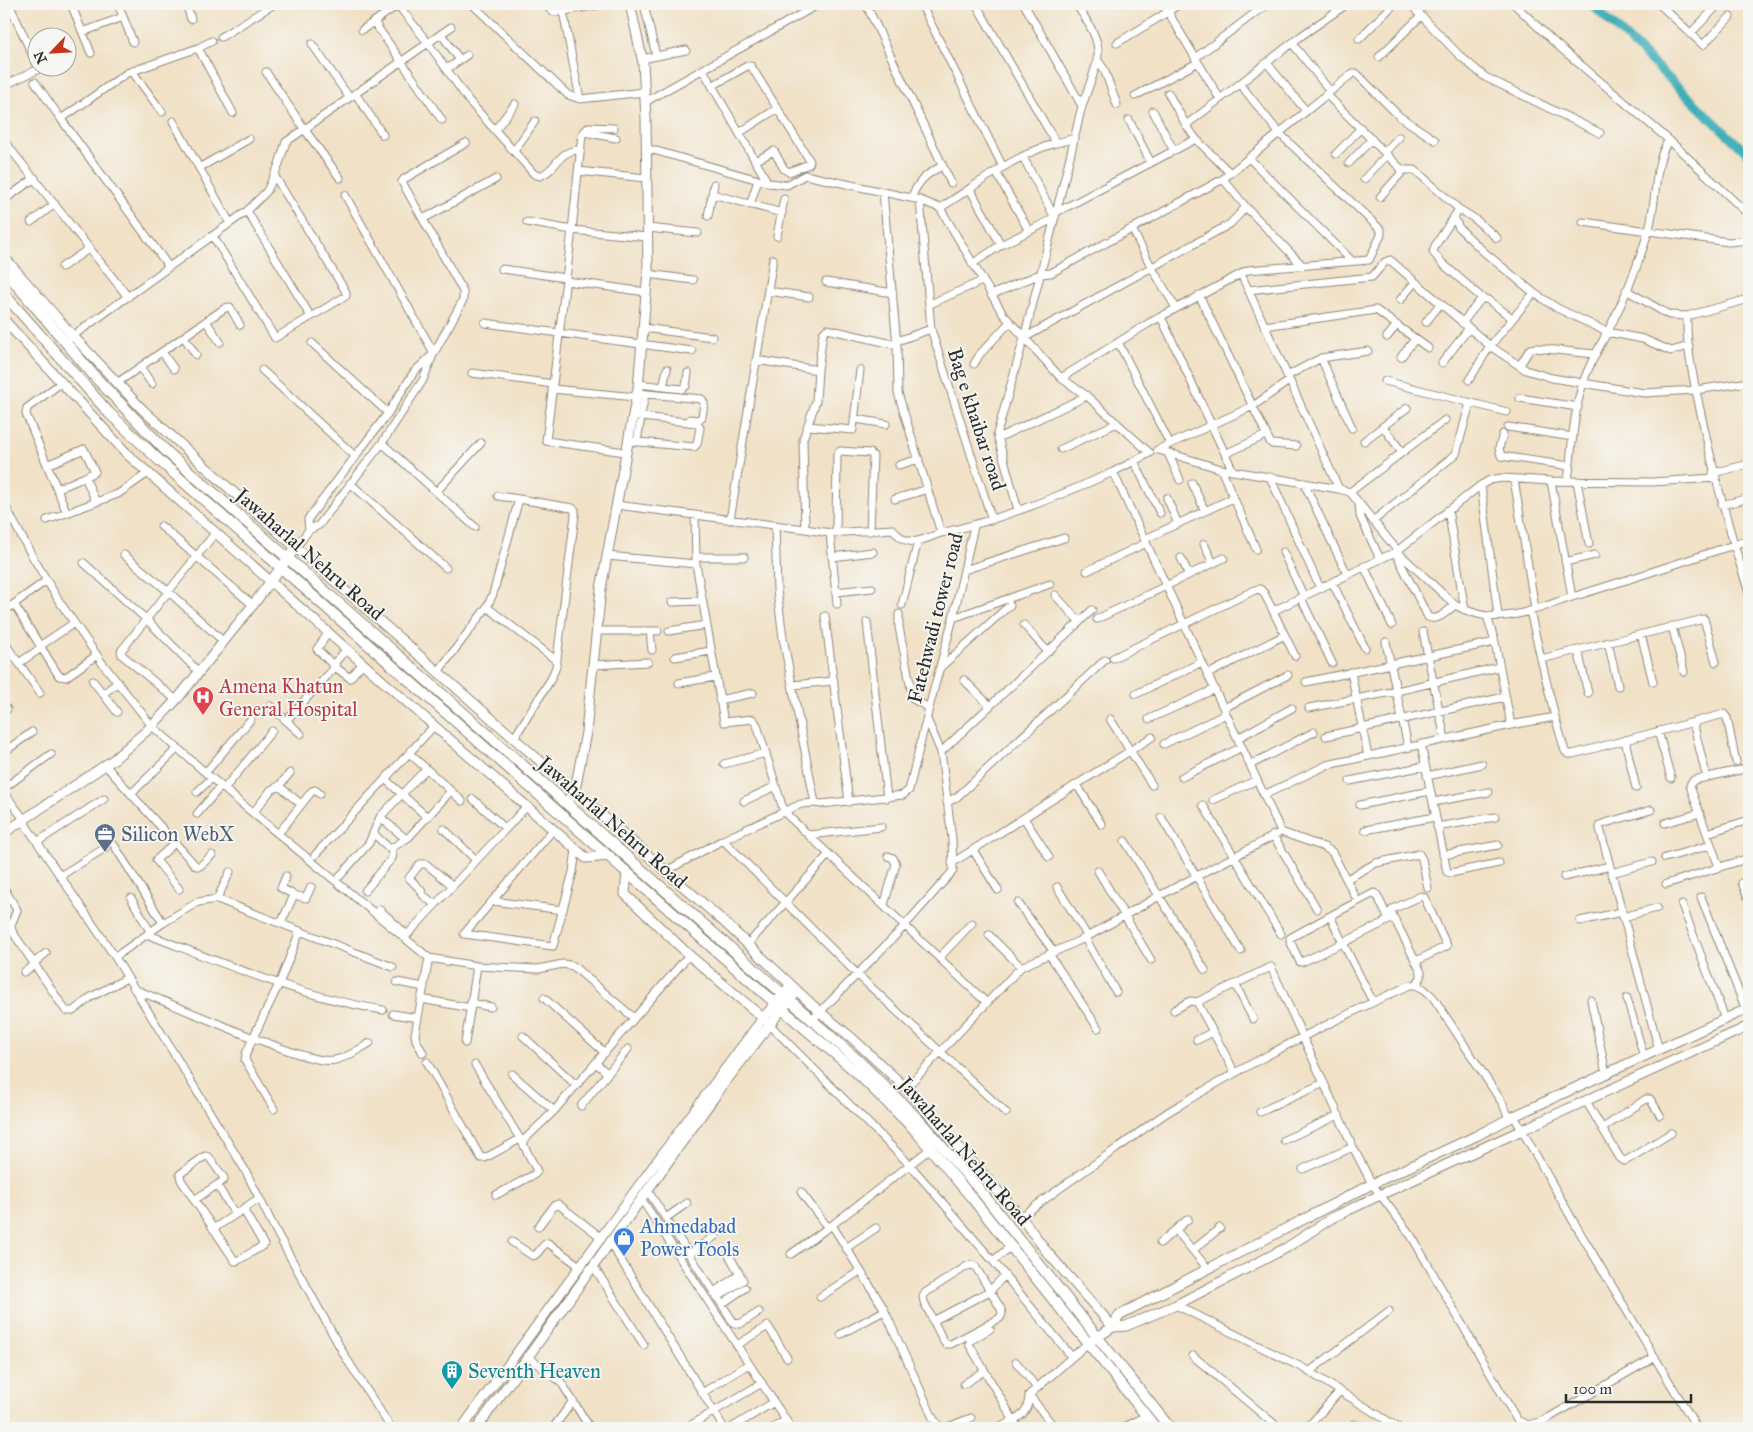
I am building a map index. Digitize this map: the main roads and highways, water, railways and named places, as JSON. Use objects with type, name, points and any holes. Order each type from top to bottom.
[{"type":"main road","name":"Jawaharlal Nehru Road","points":[[4,270],[69,339],[107,391],[166,451],[860,1062],[918,1119],[979,1189],[1170,1428]]},
{"type":"main road","name":"Jawaharlal Nehru Road","points":[[4,294],[109,413],[161,462],[778,1006],[854,1070],[914,1129],[1011,1246],[1156,1428]]},
{"type":"waterway","points":[[1591,4],[1749,155]]},
{"type":"place","name":"Amena Khatun General Hospital","points":[[203,716]]},
{"type":"place","name":"Silicon WebX","points":[[105,853]]},
{"type":"place","name":"Ahmedabad Power Tools","points":[[624,1257]]},
{"type":"place","name":"Seventh Heaven","points":[[452,1390]]}]
